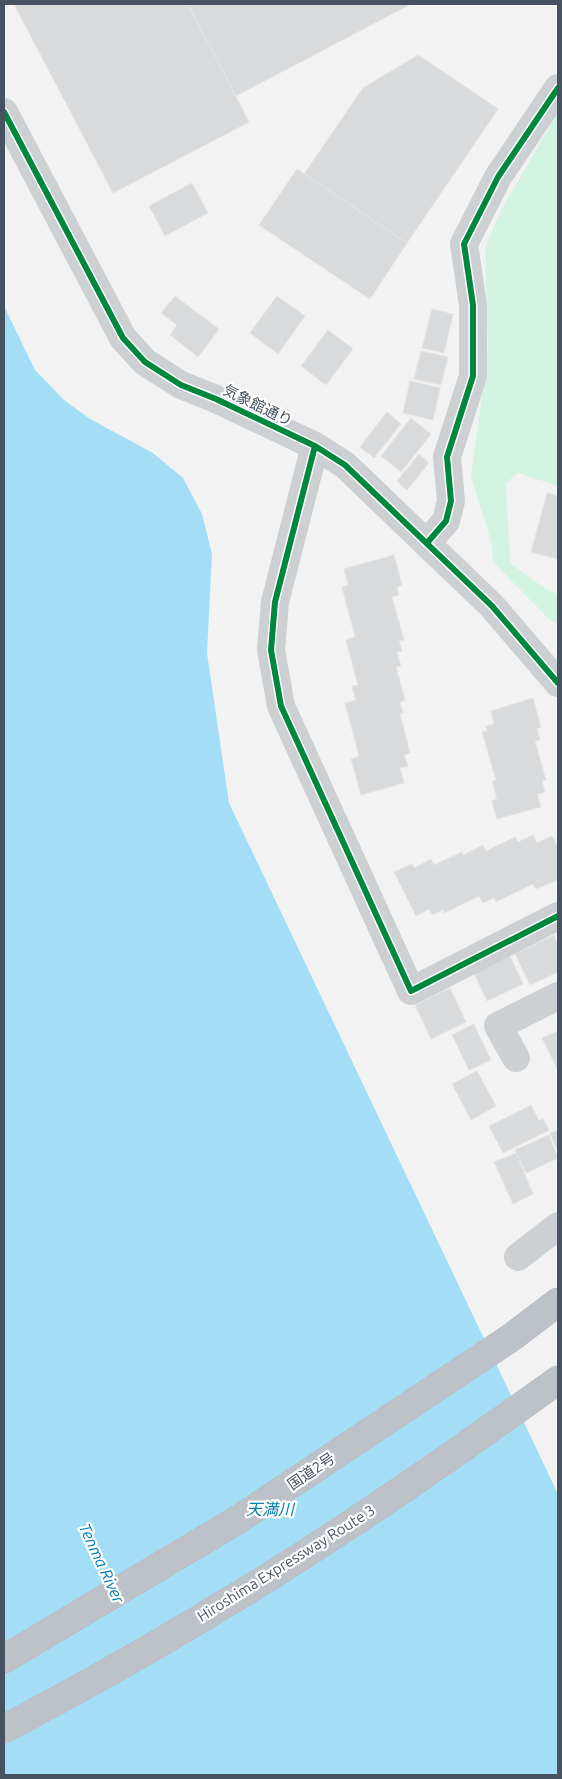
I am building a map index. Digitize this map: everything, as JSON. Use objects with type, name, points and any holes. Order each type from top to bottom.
[{"type":"highway","name":"国道2号","points":[[4,1659],[238,1519],[512,1337],[558,1302]]},
{"type":"highway","name":"Hiroshima Expressway Route 3","points":[[4,1729],[78,1690],[261,1582],[417,1479],[558,1380]]},
{"type":"street","points":[[427,543],[446,521],[452,501],[447,457],[473,376],[473,305],[464,244],[498,177],[558,88]]},
{"type":"street","name":"気象館通り","points":[[4,112],[123,338],[145,362],[181,385],[216,399],[315,446],[345,465],[492,606],[558,683]]},
{"type":"street","points":[[315,446],[275,602],[271,650],[281,706],[411,991],[558,916]]},
{"type":"street","points":[[516,1058],[498,1026],[558,996]]},
{"type":"street","points":[[518,1257],[558,1226]]},
{"type":"green space","points":[[558,112],[558,486],[518,473],[506,483],[510,563],[547,590],[558,594],[558,624],[551,621],[493,562],[492,544],[471,477],[488,351],[485,248],[501,211]]},
{"type":"water","name":"天満川","points":[[4,306],[35,370],[64,400],[90,419],[153,453],[183,478],[202,514],[212,554],[207,653],[229,803],[558,1494],[558,1775],[4,1775]]},
{"type":"building","points":[[14,4],[188,4],[249,122],[113,193]]},
{"type":"building","points":[[188,4],[411,4],[236,96]]},
{"type":"building","points":[[418,55],[498,109],[407,243],[304,174],[363,88]]},
{"type":"building","points":[[297,169],[407,243],[370,299],[259,225]]},
{"type":"building","points":[[192,183],[208,213],[165,236],[149,206]]},
{"type":"building","points":[[175,296],[219,329],[198,357],[170,335],[177,325],[161,313]]},
{"type":"building","points":[[277,296],[305,316],[278,354],[250,333]]},
{"type":"building","points":[[432,309],[453,314],[444,353],[422,348]]},
{"type":"building","points":[[328,330],[353,349],[326,385],[301,366]]},
{"type":"building","points":[[421,351],[448,357],[441,385],[414,379]]},
{"type":"building","points":[[410,381],[440,388],[433,420],[403,413]]},
{"type":"building","points":[[387,412],[401,424],[374,458],[360,447]]},
{"type":"building","points":[[411,418],[431,434],[401,472],[381,456]]},
{"type":"building","points":[[419,454],[429,463],[407,490],[397,481]]},
{"type":"building","points":[[547,493],[558,496],[558,559],[531,552]]},
{"type":"building","points":[[394,555],[402,585],[397,587],[399,595],[392,597],[404,640],[399,641],[402,651],[397,652],[401,666],[396,667],[405,700],[400,702],[403,713],[400,714],[410,753],[404,755],[408,766],[400,768],[404,783],[361,795],[351,759],[359,756],[345,703],[356,700],[352,686],[358,685],[346,640],[355,637],[342,587],[348,585],[344,569]]},
{"type":"building","points":[[533,698],[541,727],[537,729],[540,740],[535,741],[546,780],[542,781],[545,792],[537,794],[541,807],[497,819],[492,801],[497,799],[492,781],[496,780],[482,732],[487,731],[486,726],[494,724],[491,711]]},
{"type":"building","points":[[533,835],[537,843],[552,836],[558,847],[558,880],[536,889],[533,884],[496,902],[494,898],[483,903],[479,896],[444,913],[443,910],[432,915],[429,909],[416,916],[394,872],[412,864],[414,868],[431,859],[434,865],[462,852],[463,855],[483,845],[486,851],[515,837],[518,842]]},
{"type":"building","points":[[554,935],[558,945],[558,972],[530,985],[515,954]]},
{"type":"building","points":[[510,956],[523,984],[487,1001],[474,973]]},
{"type":"building","points":[[450,988],[466,1022],[431,1039],[415,1005]]},
{"type":"building","points":[[474,1024],[491,1060],[469,1070],[452,1035]]},
{"type":"building","points":[[558,1031],[558,1070],[542,1038]]},
{"type":"building","points":[[477,1071],[496,1106],[471,1120],[452,1084]]},
{"type":"building","points":[[531,1105],[539,1121],[543,1118],[549,1130],[503,1153],[489,1126]]},
{"type":"building","points":[[558,1130],[558,1152],[550,1133]]},
{"type":"building","points":[[549,1135],[558,1158],[526,1173],[515,1150]]},
{"type":"building","points":[[516,1153],[533,1194],[513,1204],[494,1162]]},
{"type":"cycle path","points":[[427,543],[446,521],[451,501],[447,457],[473,376],[473,305],[464,244],[498,177],[558,88]]},
{"type":"cycle path","points":[[4,112],[123,338],[145,362],[181,385],[216,399],[315,446],[345,465],[492,606],[558,683]]},
{"type":"cycle path","points":[[315,446],[275,602],[271,650],[281,706],[411,991],[558,916]]},
{"type":"water label","name":"Tenma River","points":[[102,1563]]}]
